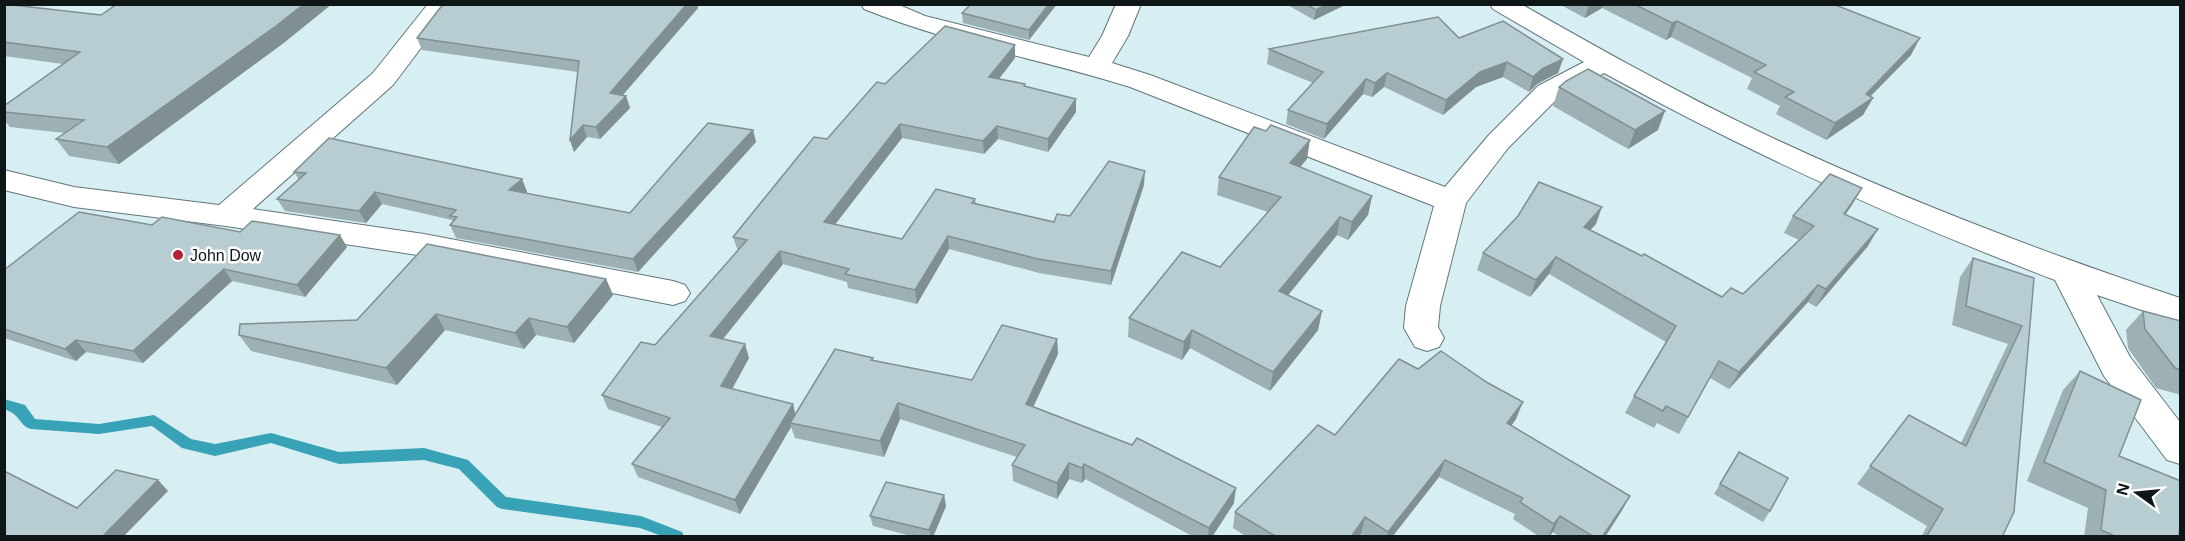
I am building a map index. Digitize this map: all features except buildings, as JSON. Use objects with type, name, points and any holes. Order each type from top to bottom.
[{"type":"street","points":[[226,216],[382,79],[442,4]]},
{"type":"street","points":[[873,4],[916,21],[1096,67],[1150,85],[1451,201]]},
{"type":"street","points":[[1096,67],[1115,36],[1129,4]]},
{"type":"street","points":[[1502,4],[1604,62],[1786,155],[1911,211],[2069,274],[2181,311]]},
{"type":"street","points":[[1427,338],[1421,328],[1423,306],[1451,201],[1497,142],[1548,92],[1604,62]]},
{"type":"street","points":[[4,180],[74,197],[424,244],[673,293]]},
{"type":"street","points":[[2069,274],[2117,366],[2181,449]]},
{"type":"waterway","points":[[4,404],[20,409],[31,424],[99,429],[154,420],[187,444],[215,450],[271,438],[339,458],[424,454],[463,464],[502,503],[641,522],[677,536]]},
{"type":"place","name":"John Dow","points":[[178,255]]}]
